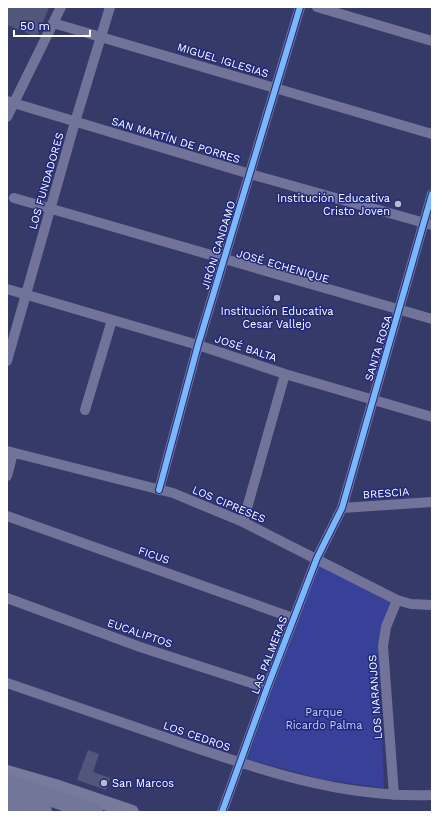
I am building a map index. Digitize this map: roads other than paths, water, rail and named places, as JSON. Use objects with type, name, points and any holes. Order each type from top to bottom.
[{"type":"highway","points":[[7,783],[94,812]]},
{"type":"highway","points":[[7,802],[43,812]]},
{"type":"main road","points":[[7,772],[55,786],[132,812]]},
{"type":"street","points":[[7,117],[11,102],[61,7]]},
{"type":"street","name":"LOS FUNDADORES","points":[[7,361],[75,122],[110,7]]},
{"type":"street","name":"JIRÓN CANDAMO","points":[[159,490],[198,345],[300,7]]},
{"type":"street","points":[[317,7],[432,41]]},
{"type":"street","name":"MIGUEL IGLESIAS","points":[[53,22],[432,134]]},
{"type":"street","name":"SAN MARTÍN DE PORRES","points":[[11,102],[250,174],[428,223]]},
{"type":"street","name":"SANTA ROSA","points":[[342,508],[372,400],[428,223],[432,194]]},
{"type":"street","name":"JOSÉ ECHENIQUE","points":[[14,198],[432,319]]},
{"type":"street","name":"JOSÉ BALTA","points":[[7,290],[26,294],[198,345],[285,374],[432,417]]},
{"type":"street","points":[[85,410],[112,320]]},
{"type":"street","points":[[242,522],[285,374]]},
{"type":"street","points":[[7,476],[10,452]]},
{"type":"street","name":"LOS CIPRESES","points":[[10,452],[173,493],[242,522],[317,558],[398,600],[411,604],[432,605]]},
{"type":"street","name":"BRESCIA","points":[[342,508],[432,502]]},
{"type":"street","name":"LAS PALMERAS","points":[[222,812],[293,618],[317,558],[342,508]]},
{"type":"street","name":"FICUS","points":[[7,516],[293,618]]},
{"type":"street","name":"EUCALIPTOS","points":[[7,598],[140,647],[267,688]]},
{"type":"street","name":"LOS NARANJOS","points":[[394,795],[383,646],[386,627],[398,600]]},
{"type":"street","name":"LOS CEDROS","points":[[7,683],[240,763],[312,782],[394,795],[432,794]]},
{"type":"place","name":"Institución Educativa Cristo Joven","points":[[398,204]]},
{"type":"place","name":"Institución Educativa Cesar Vallejo","points":[[277,298]]},
{"type":"place","name":"San Marcos","points":[[104,783]]},
{"type":"park label","name":"Parque Ricardo Palma","points":[[324,718]]}]
